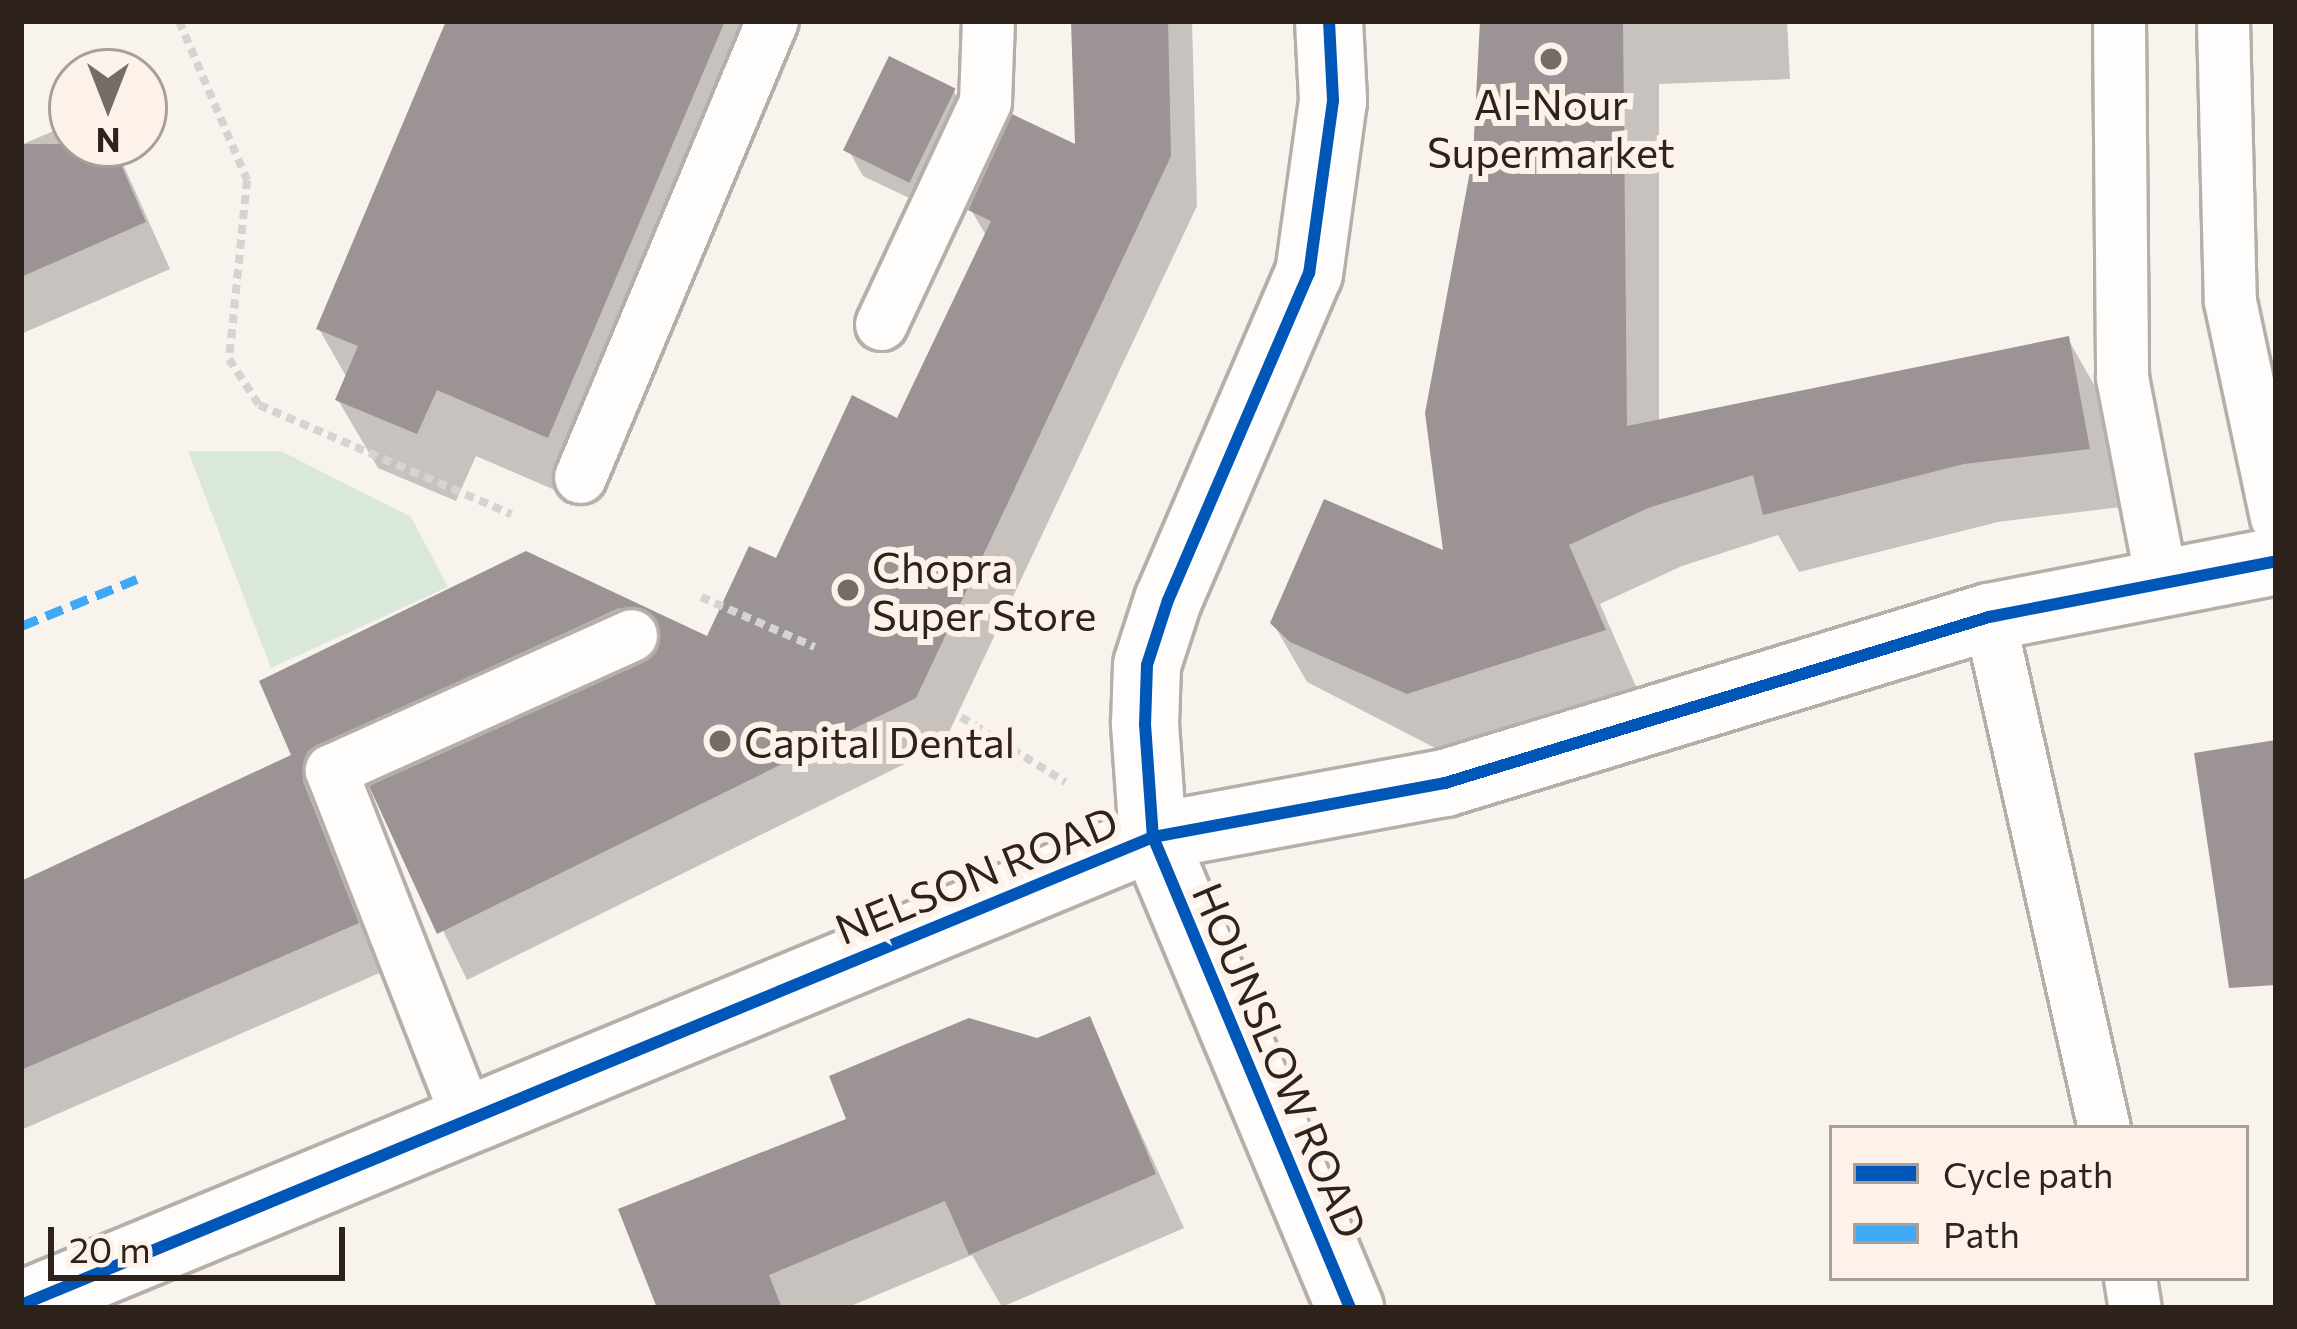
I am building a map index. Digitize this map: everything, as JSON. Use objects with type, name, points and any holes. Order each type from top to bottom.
[{"type":"street","points":[[1153,837],[1147,664],[1309,273],[1333,100],[1329,21]]},
{"type":"street","name":"NELSON ROAD","points":[[21,1305],[1153,837],[1444,783],[1989,617],[2276,561]]},
{"type":"street","name":"HOUNSLOW ROAD","points":[[1153,837],[1350,1308]]},
{"type":"lane","points":[[580,477],[772,21]]},
{"type":"lane","points":[[880,324],[986,102],[988,21]]},
{"type":"lane","points":[[2119,21],[2122,377],[2162,584]]},
{"type":"lane","points":[[2223,21],[2230,301],[2276,517]]},
{"type":"lane","points":[[1989,617],[2103,1125]]},
{"type":"lane","points":[[468,1120],[331,770],[631,635]]},
{"type":"path","points":[[179,21],[247,179],[229,359],[259,405],[537,526]]},
{"type":"path","points":[[687,591],[815,646]]},
{"type":"shaded area","points":[[188,451],[281,451],[411,517],[448,587],[271,668]]},
{"type":"building","points":[[446,21],[725,21],[548,438],[437,390],[417,434],[335,400],[358,346],[316,329]]},
{"type":"building","points":[[1071,21],[1168,21],[1171,156],[916,698],[437,934],[369,786],[644,662],[658,622],[619,608],[308,751],[303,781],[359,923],[21,1070],[21,881],[291,755],[259,681],[526,551],[707,636],[749,546],[776,558],[852,395],[897,418],[991,221],[968,210],[1012,114],[1075,144]]},
{"type":"building","points":[[1480,21],[1623,21],[1627,426],[2069,336],[2090,449],[1964,464],[1763,515],[1753,475],[1648,508],[1569,545],[1606,630],[1407,694],[1290,642],[1270,623],[1324,499],[1443,550],[1425,413],[1473,155]]},
{"type":"building","points":[[889,56],[956,88],[909,183],[843,150]]},
{"type":"building","points":[[21,144],[48,144],[48,168],[122,168],[146,222],[21,277]]},
{"type":"building","points":[[2276,740],[2276,985],[2229,988],[2194,753]]},
{"type":"building","points":[[1090,1016],[1156,1174],[969,1255],[945,1201],[769,1275],[782,1308],[657,1308],[618,1209],[846,1119],[829,1076],[969,1018],[1037,1038]]},
{"type":"marked path","points":[[21,626],[137,579]]},
{"type":"cycle path","points":[[1329,21],[1333,101],[1309,273],[1168,600],[1147,665],[1145,724],[1153,837],[1350,1308]]},
{"type":"cycle path","points":[[21,1305],[1153,837],[1445,783],[1989,617],[2276,561]]},
{"type":"place","name":"Al-Nour Supermarket","points":[[1551,59]]},
{"type":"place","name":"Chopra Super Store","points":[[848,590]]},
{"type":"place","name":"Capital Dental","points":[[720,741]]}]
